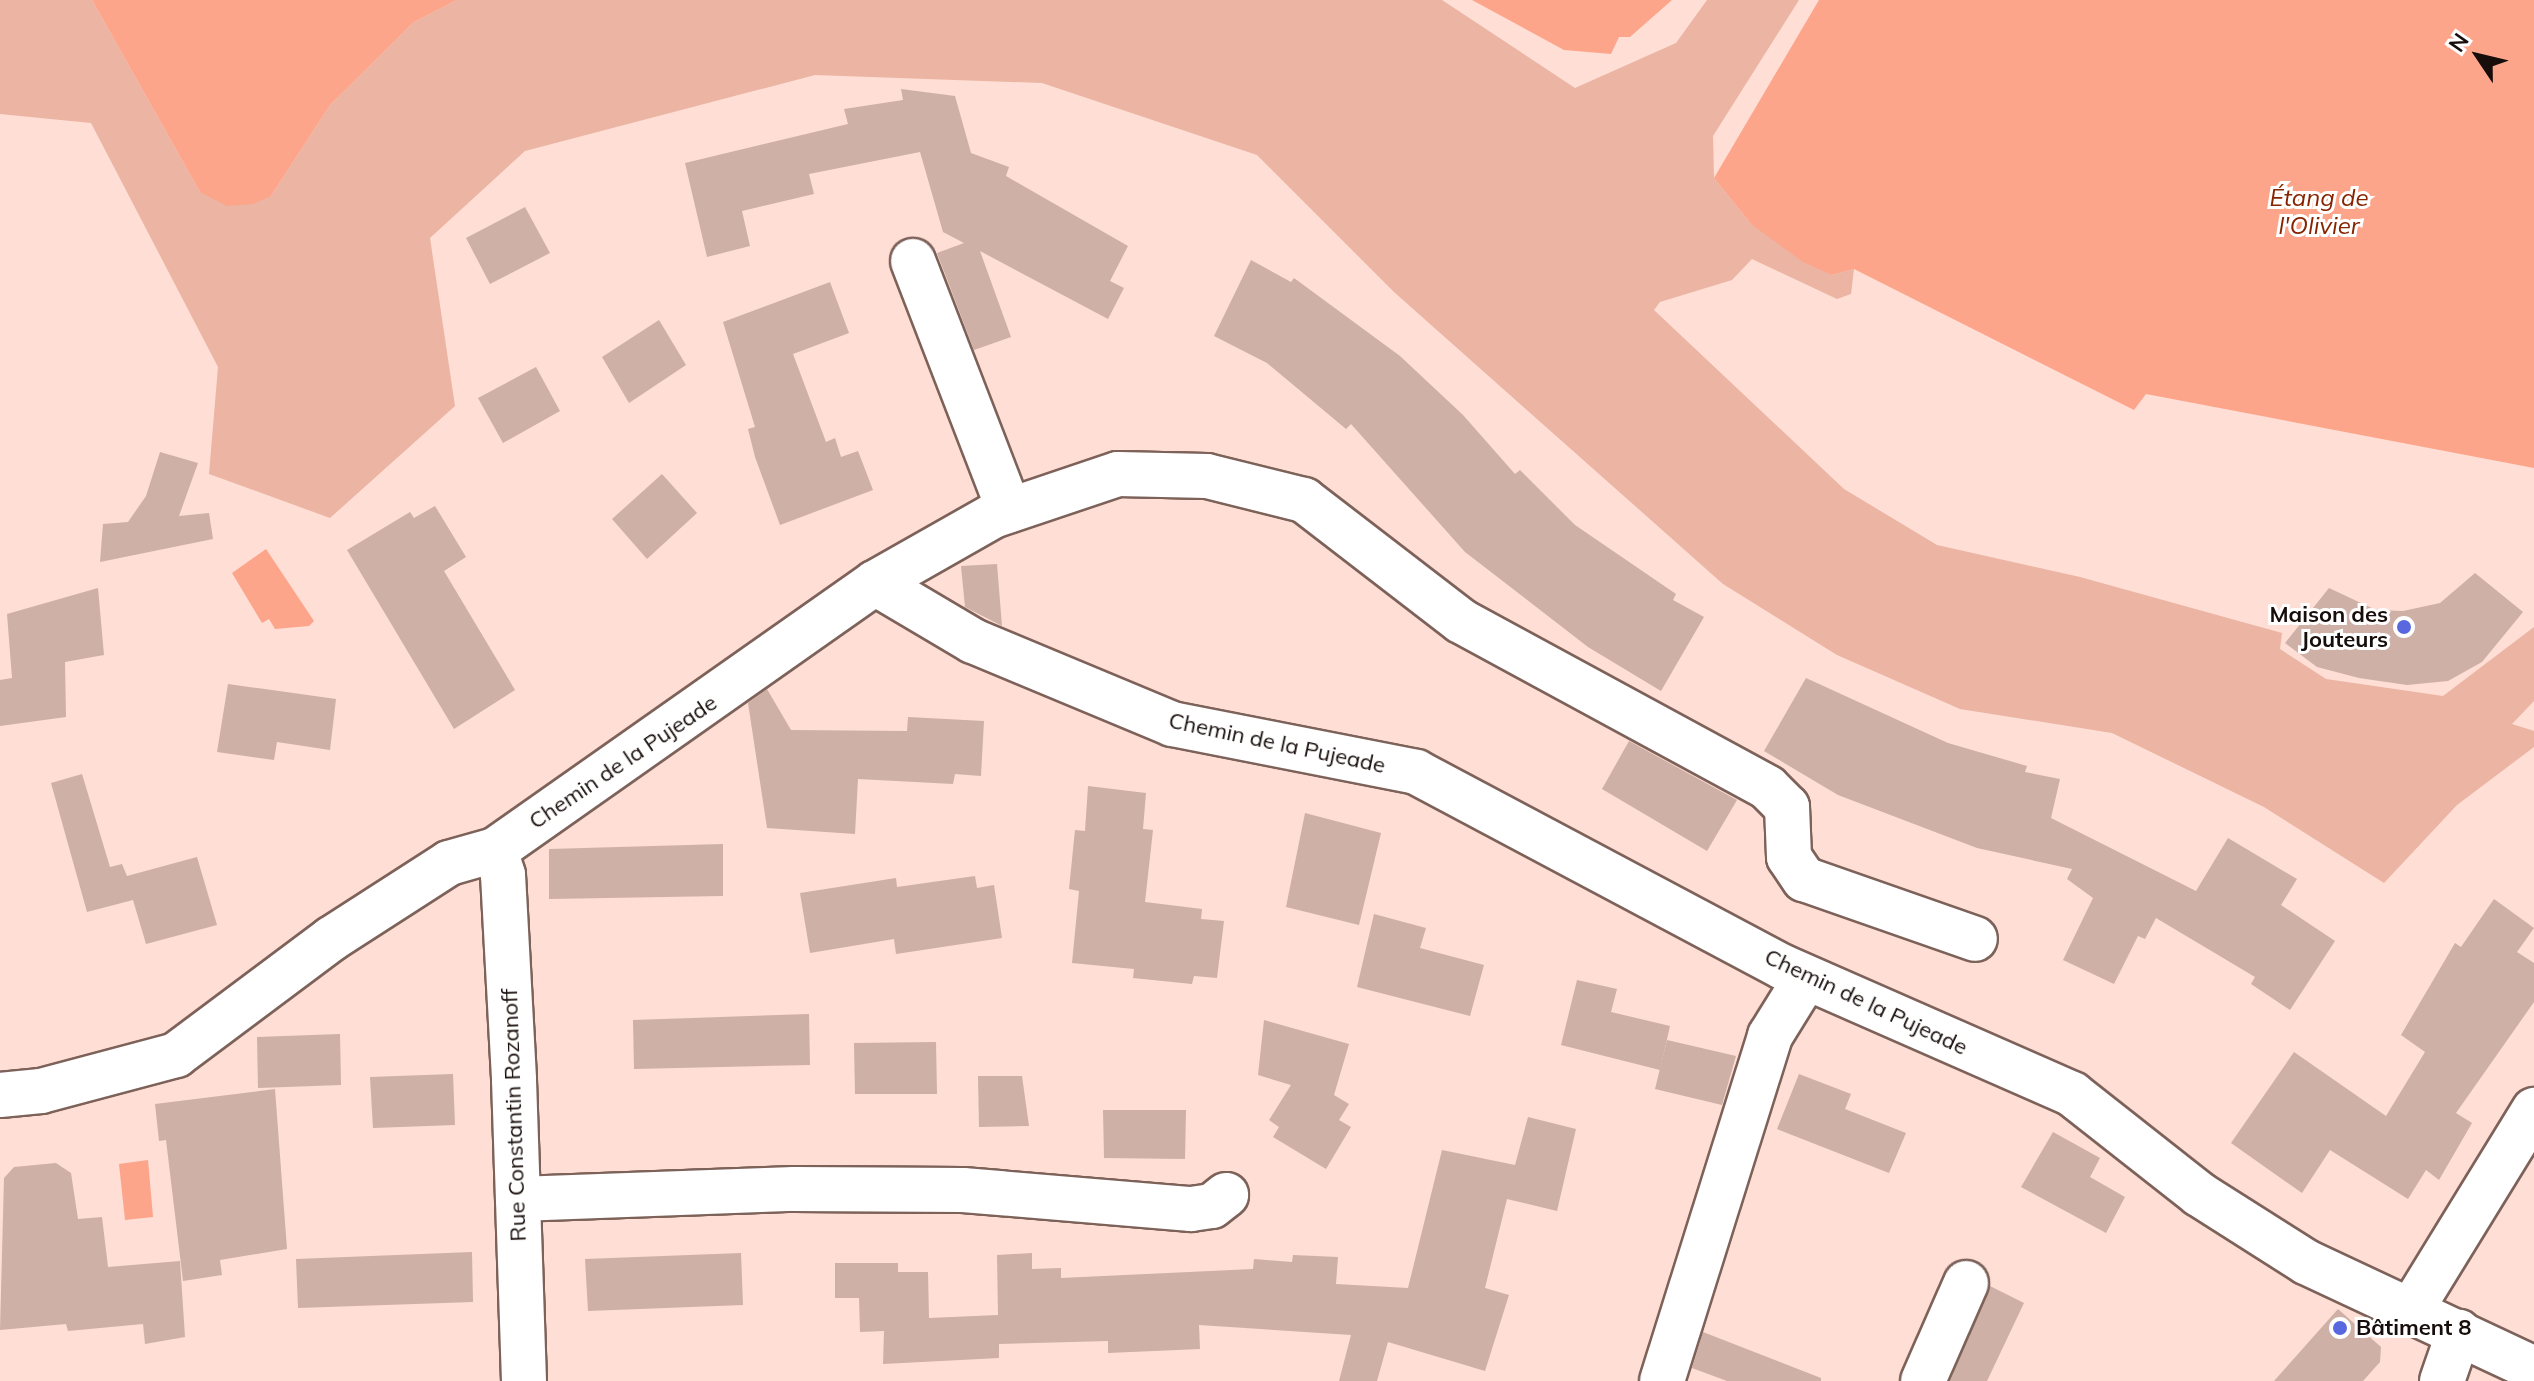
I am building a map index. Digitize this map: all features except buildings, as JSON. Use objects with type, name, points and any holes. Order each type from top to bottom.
[{"type":"street","points":[[913,261],[1009,510]]},
{"type":"street","points":[[875,583],[1009,510],[1118,474],[1207,476],[1304,500],[1461,621],[1768,788],[1787,807],[1789,857],[1804,879],[1975,939]]},
{"type":"street","name":"Chemin de la Pujeade","points":[[0,1095],[41,1091],[176,1055],[331,939],[449,863],[495,850],[875,583],[973,641],[1172,724],[1416,772],[1806,978],[2072,1094],[2199,1194],[2306,1262],[2534,1369]]},
{"type":"street","name":"Rue Constantin Rozanoff","points":[[495,850],[503,875],[524,1381]]},
{"type":"street","points":[[1662,1381],[1770,1036],[1806,978]]},
{"type":"street","points":[[2411,1310],[2534,1110]]},
{"type":"street","points":[[518,1199],[794,1189],[963,1190],[1191,1209],[1212,1206],[1226,1195]]},
{"type":"street","points":[[1923,1381],[1966,1283]]},
{"type":"street","points":[[2442,1381],[2459,1332]]},
{"type":"shaded area","points":[[0,0],[92,0],[200,192],[271,196],[330,105],[414,22],[457,0],[1442,0],[1575,88],[1676,43],[1707,0],[1799,0],[1713,136],[1714,178],[1751,224],[1832,275],[1854,269],[1851,294],[1837,299],[1752,259],[1732,280],[1660,302],[1654,310],[1844,489],[1937,545],[2080,577],[2282,633],[2280,649],[2326,679],[2443,696],[2534,627],[2534,701],[2512,724],[2534,731],[2534,747],[2457,805],[2384,883],[2264,807],[2112,733],[1960,709],[1837,655],[1723,584],[1394,292],[1257,155],[1042,83],[815,75],[525,151],[430,238],[455,406],[330,518],[209,474],[218,367],[91,123],[0,114]]},
{"type":"water","points":[[92,0],[457,0],[414,22],[330,105],[271,196],[253,204],[227,206],[200,192]]},
{"type":"water","points":[[1472,0],[1672,0],[1630,37],[1619,37],[1611,54],[1564,50]]},
{"type":"water","name":"Étang de l'Olivier","points":[[1819,0],[2534,0],[2534,468],[2146,394],[2134,410],[1854,269],[1832,275],[1803,262],[1751,224],[1714,178]]},
{"type":"water","points":[[266,549],[314,621],[309,626],[275,629],[269,619],[262,623],[232,573]]},
{"type":"water","points":[[148,1160],[153,1217],[125,1220],[119,1164]]},
{"type":"place","name":"Maison des Jouteurs","points":[[2404,627]]},
{"type":"place","name":"Bâtiment 8","points":[[2340,1328]]}]
